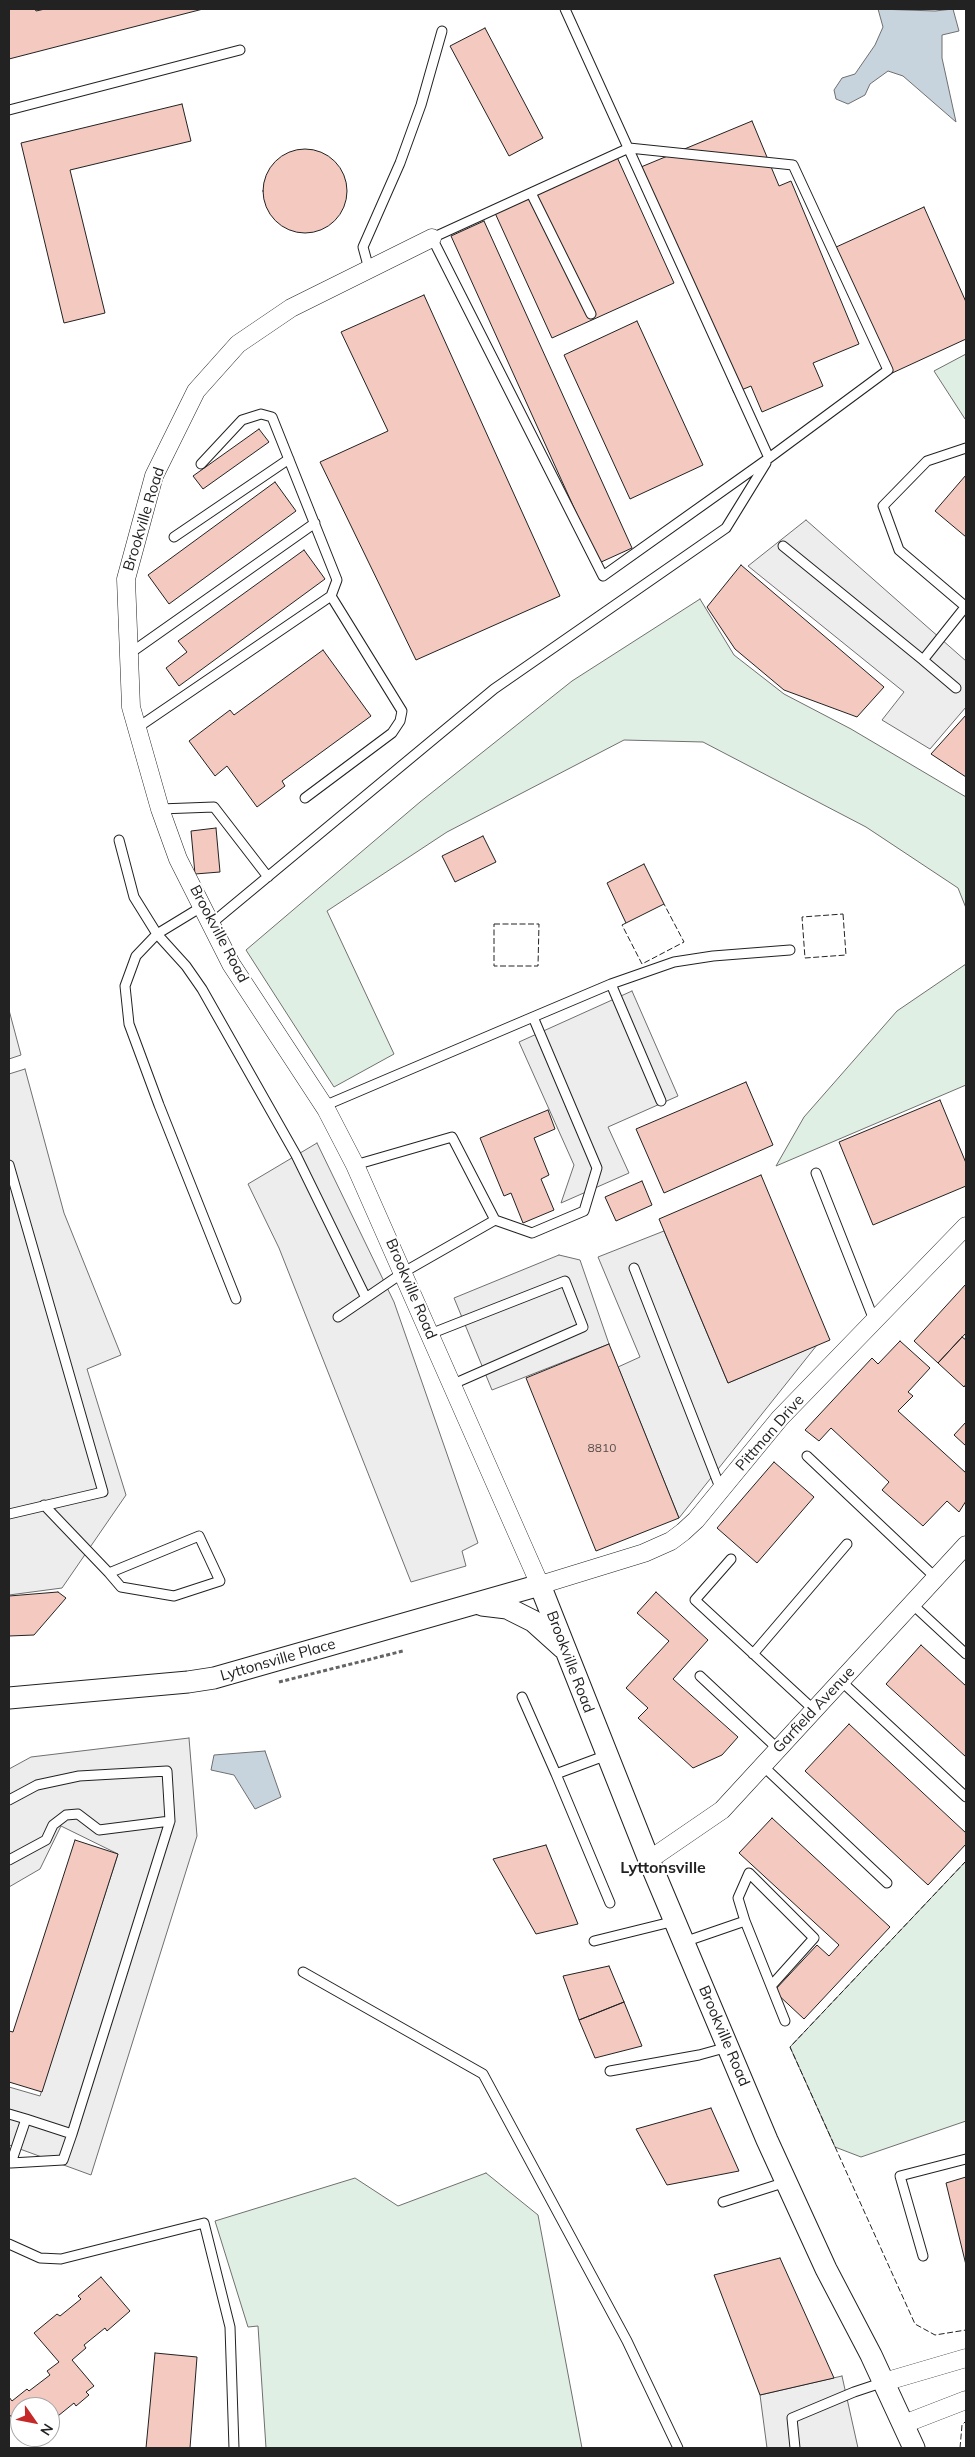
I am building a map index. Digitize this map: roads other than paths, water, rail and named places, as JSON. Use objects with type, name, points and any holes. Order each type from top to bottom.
[{"type":"street","name":"Brookville Road","points":[[432,238],[291,308],[238,344],[196,391],[154,476],[126,579],[131,707],[160,808],[178,859],[204,906],[231,964],[324,1106],[355,1165],[404,1272],[451,1385],[540,1585],[649,1860],[786,2182],[826,2269],[884,2382],[914,2448]]},
{"type":"street","name":"Pittman Drive","points":[[540,1585],[644,1553],[671,1541],[696,1520],[780,1418],[966,1226]]},
{"type":"street","name":"Garfield Avenue","points":[[649,1860],[722,1810],[936,1578],[963,1555]]},
{"type":"street","name":"Lyttonsville Place","points":[[9,1698],[214,1678],[540,1585]]},
{"type":"street","points":[[475,1604],[507,1608],[533,1621],[566,1650]]},
{"type":"street","points":[[884,2382],[966,2358]]},
{"type":"street","points":[[904,2424],[966,2400]]},
{"type":"lane","points":[[565,9],[769,458]]},
{"type":"lane","points":[[369,269],[363,247],[400,164],[421,105],[442,31]]},
{"type":"lane","points":[[9,110],[240,50]]},
{"type":"lane","points":[[629,148],[793,165],[888,370],[769,458],[603,576],[432,238],[629,148]]},
{"type":"lane","points":[[531,193],[590,314]]},
{"type":"lane","points":[[137,728],[331,596],[337,580],[272,417],[261,414],[242,420],[201,464]]},
{"type":"lane","points":[[923,660],[966,607],[900,550],[883,506],[927,461],[966,448]]},
{"type":"lane","points":[[212,923],[494,688],[726,528],[769,458]]},
{"type":"lane","points":[[174,537],[289,459]]},
{"type":"lane","points":[[129,654],[315,523]]},
{"type":"lane","points":[[783,546],[956,688]]},
{"type":"lane","points":[[305,798],[392,733],[400,721],[402,711],[331,596]]},
{"type":"lane","points":[[160,808],[214,807],[268,877]]},
{"type":"lane","points":[[119,840],[134,897],[157,934],[186,966],[202,989],[296,1155],[366,1298]]},
{"type":"lane","points":[[204,906],[157,934],[136,956],[125,986],[129,1024],[158,1105],[236,1299]]},
{"type":"lane","points":[[324,1106],[612,984],[674,962],[713,956],[790,950]]},
{"type":"lane","points":[[612,984],[661,1101]]},
{"type":"lane","points":[[355,1165],[452,1137],[495,1220],[532,1234],[584,1212],[597,1168],[533,1017]]},
{"type":"lane","points":[[9,1165],[103,1492],[9,1514]]},
{"type":"lane","points":[[816,1173],[874,1320]]},
{"type":"lane","points":[[338,1317],[404,1272],[495,1220]]},
{"type":"lane","points":[[634,1268],[721,1490]]},
{"type":"lane","points":[[430,1334],[565,1281],[583,1328],[451,1385]]},
{"type":"lane","points":[[807,1456],[936,1578]]},
{"type":"lane","points":[[44,1505],[122,1587],[174,1596],[220,1581],[199,1536],[109,1573]]},
{"type":"lane","points":[[753,1654],[847,1544]]},
{"type":"lane","points":[[731,1559],[695,1600],[814,1710]]},
{"type":"lane","points":[[912,1604],[966,1654]]},
{"type":"lane","points":[[700,1676],[778,1749]]},
{"type":"lane","points":[[841,1681],[966,1797]]},
{"type":"lane","points":[[522,1697],[610,1903]]},
{"type":"lane","points":[[556,1774],[607,1755]]},
{"type":"lane","points":[[763,1766],[887,1883]]},
{"type":"lane","points":[[9,1800],[37,1785],[79,1776],[167,1771],[170,1821],[64,2160],[11,2163],[26,2119]]},
{"type":"lane","points":[[9,1860],[46,1840],[53,1825],[66,1815],[78,1814],[99,1830],[170,1821]]},
{"type":"lane","points":[[771,1986],[814,1938],[749,1873],[738,1898],[745,1921],[771,1986],[785,2021]]},
{"type":"lane","points":[[594,1941],[675,1921]]},
{"type":"lane","points":[[684,1942],[745,1921]]},
{"type":"lane","points":[[303,1972],[484,2074],[628,2341],[678,2448]]},
{"type":"lane","points":[[610,2071],[699,2056],[728,2047]]},
{"type":"lane","points":[[9,2114],[72,2134]]},
{"type":"lane","points":[[923,2256],[900,2176],[966,2159]]},
{"type":"lane","points":[[723,2202],[786,2182]]},
{"type":"lane","points":[[9,2244],[40,2258],[61,2260],[204,2223],[230,2327],[234,2448]]},
{"type":"lane","points":[[795,2448],[792,2418],[854,2392],[884,2382]]},
{"type":"district","name":"Lyttonsville","points":[[663,1868]]}]
